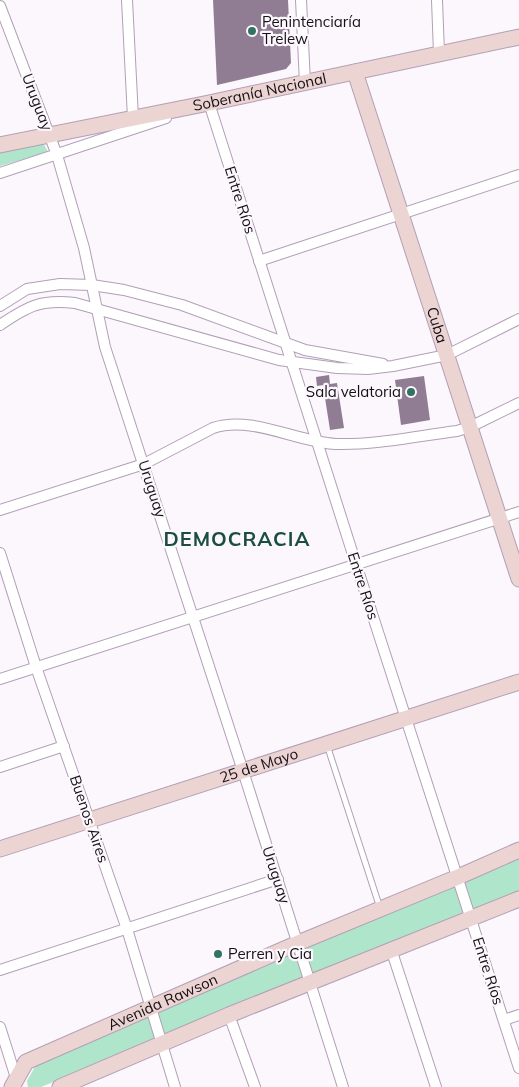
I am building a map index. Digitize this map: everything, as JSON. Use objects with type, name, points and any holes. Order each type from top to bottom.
[{"type":"street","points":[[127,0],[133,118]]},
{"type":"street","points":[[301,0],[305,83]]},
{"type":"street","points":[[437,0],[439,53]]},
{"type":"street","name":"Uruguay","points":[[0,6],[57,155],[84,248],[105,347],[243,771],[343,1087]]},
{"type":"street","name":"Soberanía Nacional","points":[[0,145],[305,83],[439,53],[518,41]]},
{"type":"street","name":"Cuba","points":[[355,72],[519,579]]},
{"type":"street","points":[[0,172],[57,155],[209,103]]},
{"type":"street","name":"Entre Ríos","points":[[209,103],[519,1068]]},
{"type":"street","points":[[259,261],[519,175]]},
{"type":"street","points":[[0,306],[27,289],[60,284],[92,285],[124,290],[182,305],[305,350],[393,366]]},
{"type":"street","points":[[0,324],[27,308],[45,302],[60,301],[97,308],[291,362],[368,369],[447,355],[519,320]]},
{"type":"street","points":[[0,510],[144,464],[213,428],[231,424],[243,424],[317,442],[360,444],[470,428],[519,404]]},
{"type":"street","points":[[0,679],[519,512]]},
{"type":"street","name":"Buenos Aires","points":[[0,552],[36,667],[127,929],[175,1087]]},
{"type":"street","name":"25 de Mayo","points":[[0,849],[519,682]]},
{"type":"street","points":[[0,767],[64,746]]},
{"type":"street","name":"Avenida Rawson","points":[[26,1062],[298,943],[518,851]]},
{"type":"street","points":[[0,970],[278,880]]},
{"type":"street","points":[[60,1087],[229,1015],[519,898]]},
{"type":"street","points":[[391,949],[436,1087]]},
{"type":"street","points":[[229,1015],[255,1087]]},
{"type":"street","points":[[504,1020],[519,1015]]},
{"type":"street","points":[[0,1027],[10,1058],[15,1085]]},
{"type":"street","points":[[10,1058],[26,1062],[15,1085]]},
{"type":"lane","points":[[326,744],[380,909]]},
{"type":"green space","points":[[42,141],[48,152],[0,166],[0,151]]},
{"type":"green space","points":[[519,857],[519,893],[41,1087],[28,1087],[27,1081],[36,1065]]},
{"type":"building","name":"Penintenciaría Trelew","points":[[213,0],[288,0],[291,63],[286,69],[217,85]]},
{"type":"building","points":[[329,375],[330,384],[317,386],[316,377]]},
{"type":"building","name":"Sala velatoria","points":[[424,376],[430,420],[401,425],[395,380]]},
{"type":"building","points":[[337,383],[344,428],[330,430],[323,385]]},
{"type":"place","name":"Penintenciaría Trelew","points":[[252,31]]},
{"type":"place","name":"Sala velatoria","points":[[411,392]]},
{"type":"place","name":"Perren y Cia","points":[[218,954]]},
{"type":"district","name":"DEMOCRACIA","points":[[237,539]]}]
